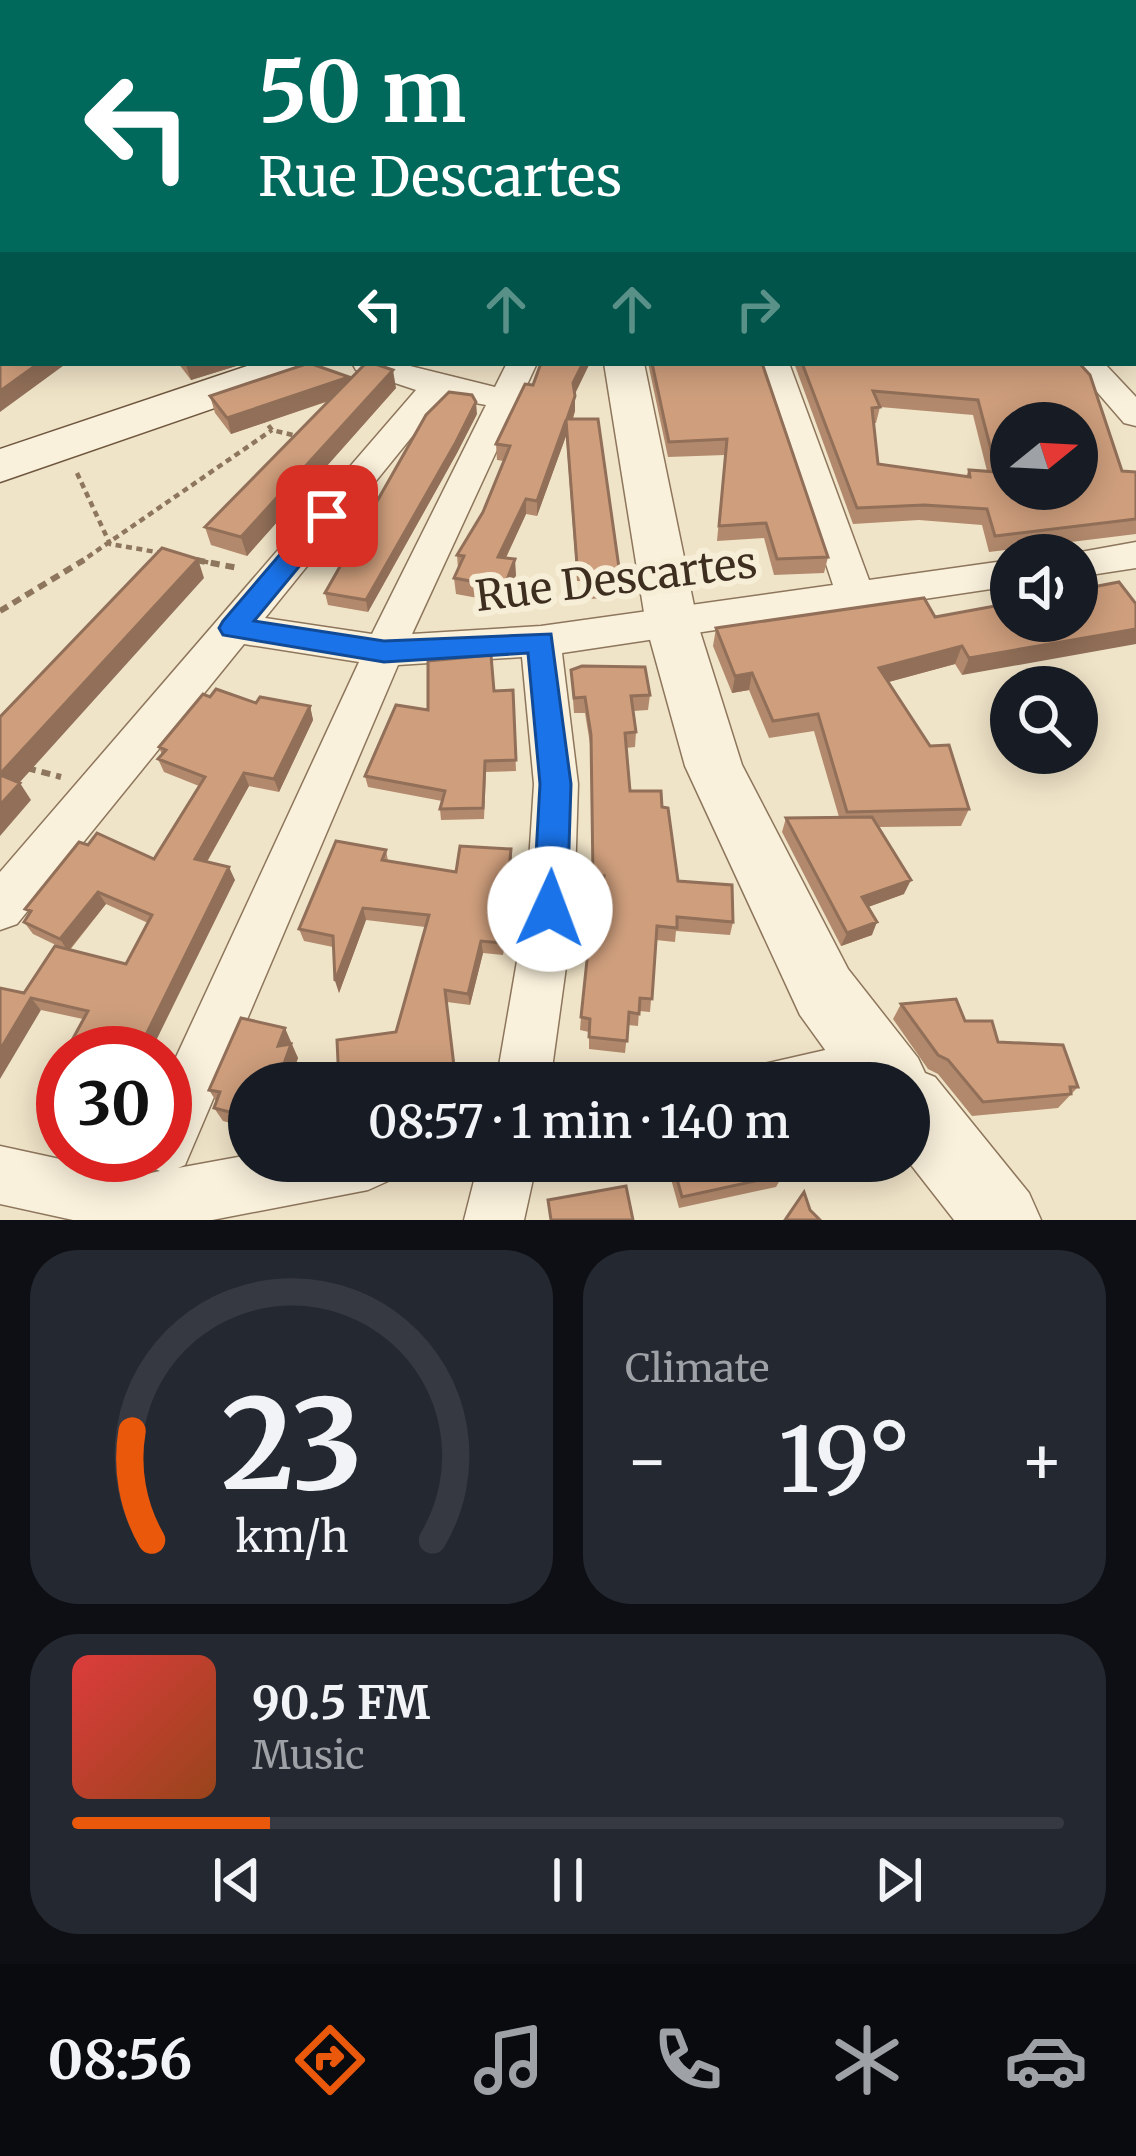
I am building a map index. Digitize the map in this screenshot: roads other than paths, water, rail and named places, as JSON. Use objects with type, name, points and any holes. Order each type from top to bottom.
[{"type":"main road","points":[[0,466],[291,366]]},
{"type":"street","points":[[192,1084],[384,651],[515,381],[436,386],[376,366]]},
{"type":"street","points":[[625,366],[672,625],[714,766],[824,992],[876,1062]]},
{"type":"street","points":[[775,366],[856,596]]},
{"type":"street","points":[[1090,366],[1136,416]]},
{"type":"street","points":[[0,908],[436,386]]},
{"type":"street","points":[[0,445],[64,446]]},
{"type":"street","points":[[1098,561],[1136,555]]},
{"type":"street","name":"Rue Descartes","points":[[233,628],[384,651],[541,641],[990,576]]},
{"type":"street","points":[[526,1062],[550,909],[556,784],[541,641]]},
{"type":"street","points":[[930,1130],[1002,1220]]},
{"type":"street","points":[[0,1175],[143,1193],[228,1181]]},
{"type":"street","points":[[494,1220],[503,1182]]}]
